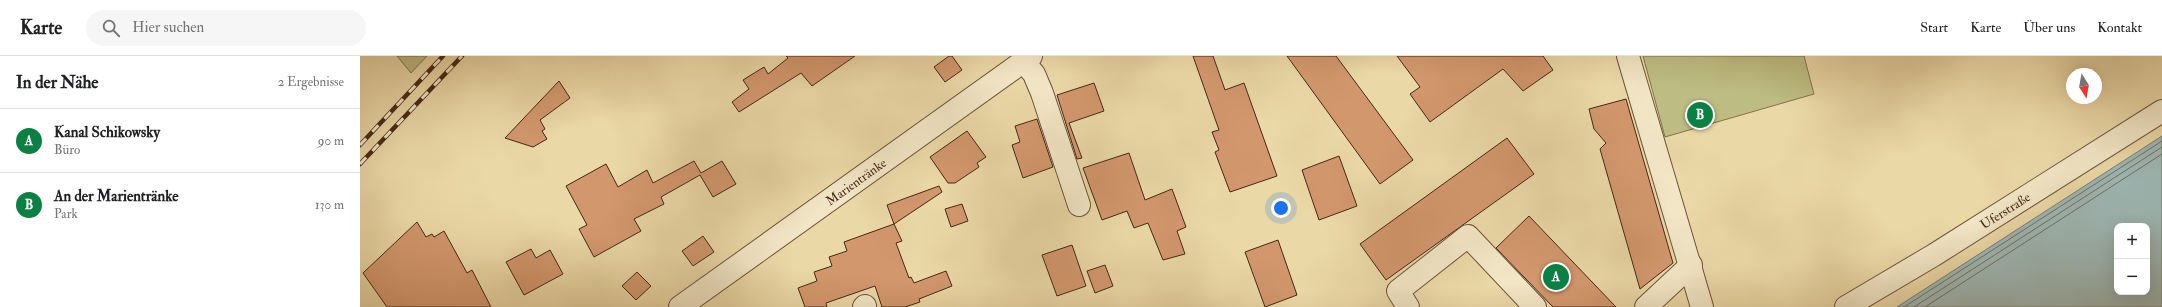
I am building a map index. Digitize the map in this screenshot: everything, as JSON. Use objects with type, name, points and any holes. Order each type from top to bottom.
[{"type":"street","points":[[1628,56],[1691,265],[1702,307]]},
{"type":"street","points":[[1027,59],[1042,93],[1079,205]]},
{"type":"street","name":"Marientränke","points":[[690,304],[1027,59]]},
{"type":"street","name":"Uferstraße","points":[[1846,307],[1934,255],[2162,111]]},
{"type":"street","points":[[1408,307],[1398,292],[1468,236],[1535,307]]},
{"type":"street","points":[[1646,307],[1691,265]]},
{"type":"green space","points":[[397,56],[427,56],[411,73]]},
{"type":"green space","points":[[1643,56],[1804,56],[1814,94],[1665,137]]},
{"type":"water","points":[[2162,136],[2162,307],[1897,307]]},
{"type":"building","points":[[786,56],[855,56],[812,86],[801,73],[739,112],[732,102],[749,89],[743,80],[764,67],[768,74],[788,58]]},
{"type":"building","points":[[949,56],[952,56],[962,70],[945,82],[934,67]]},
{"type":"building","points":[[1193,56],[1213,56],[1225,90],[1244,83],[1277,176],[1230,192],[1215,152],[1219,150],[1212,132],[1219,130]]},
{"type":"building","points":[[1287,56],[1336,56],[1413,160],[1380,184]]},
{"type":"building","points":[[1397,56],[1543,56],[1553,70],[1523,91],[1503,69],[1430,122],[1410,94],[1420,87]]},
{"type":"building","points":[[559,81],[570,98],[540,120],[545,129],[542,131],[547,139],[533,147],[505,138]]},
{"type":"building","points":[[1094,83],[1104,111],[1069,123],[1082,158],[1077,159],[1057,95]]},
{"type":"building","points":[[1626,99],[1673,263],[1640,289],[1600,149],[1606,143],[1594,129],[1589,109]]},
{"type":"building","points":[[1037,119],[1053,167],[1023,178],[1012,145],[1020,142],[1015,126]]},
{"type":"building","points":[[967,131],[986,157],[977,163],[979,167],[955,183],[948,183],[930,157]]},
{"type":"building","points":[[1507,138],[1534,174],[1386,280],[1360,244]]},
{"type":"building","points":[[1129,153],[1145,200],[1172,189],[1186,227],[1177,231],[1185,254],[1163,260],[1148,223],[1134,228],[1127,211],[1102,220],[1083,168]]},
{"type":"building","points":[[1339,156],[1357,206],[1319,220],[1302,170]]},
{"type":"building","points":[[694,161],[701,173],[722,161],[736,184],[713,197],[700,175],[661,197],[664,204],[634,219],[641,231],[594,257],[579,229],[587,225],[566,186],[606,164],[618,187],[647,170],[653,183]]},
{"type":"building","points":[[939,186],[942,192],[894,224],[887,205]]},
{"type":"building","points":[[962,204],[968,221],[951,227],[945,209]]},
{"type":"building","points":[[1529,216],[1616,307],[1553,307],[1496,248]]},
{"type":"building","points":[[417,222],[426,237],[432,234],[434,237],[444,231],[467,273],[472,270],[491,307],[387,307],[363,273]]},
{"type":"building","points":[[894,224],[902,241],[896,243],[909,278],[911,277],[914,283],[946,271],[952,286],[919,299],[920,302],[905,307],[882,307],[875,286],[826,303],[827,307],[805,307],[798,288],[817,281],[814,272],[832,266],[829,257],[847,251],[844,242]]},
{"type":"building","points":[[703,236],[714,252],[693,266],[682,251]]},
{"type":"building","points":[[1278,240],[1297,295],[1265,307],[1245,252]]},
{"type":"building","points":[[1072,245],[1086,286],[1057,296],[1042,255]]},
{"type":"building","points":[[531,249],[536,258],[550,250],[563,274],[524,295],[506,262]]},
{"type":"building","points":[[1105,265],[1113,286],[1095,293],[1087,271]]},
{"type":"building","points":[[637,272],[651,286],[636,300],[622,286]]},
{"type":"railway","points":[[360,145],[443,56]]},
{"type":"railway","points":[[360,164],[462,56]]},
{"type":"place","name":"An der Marientränke","points":[[1700,115]]},
{"type":"place","name":"Kanal Schikowsky","points":[[1556,277]]}]
